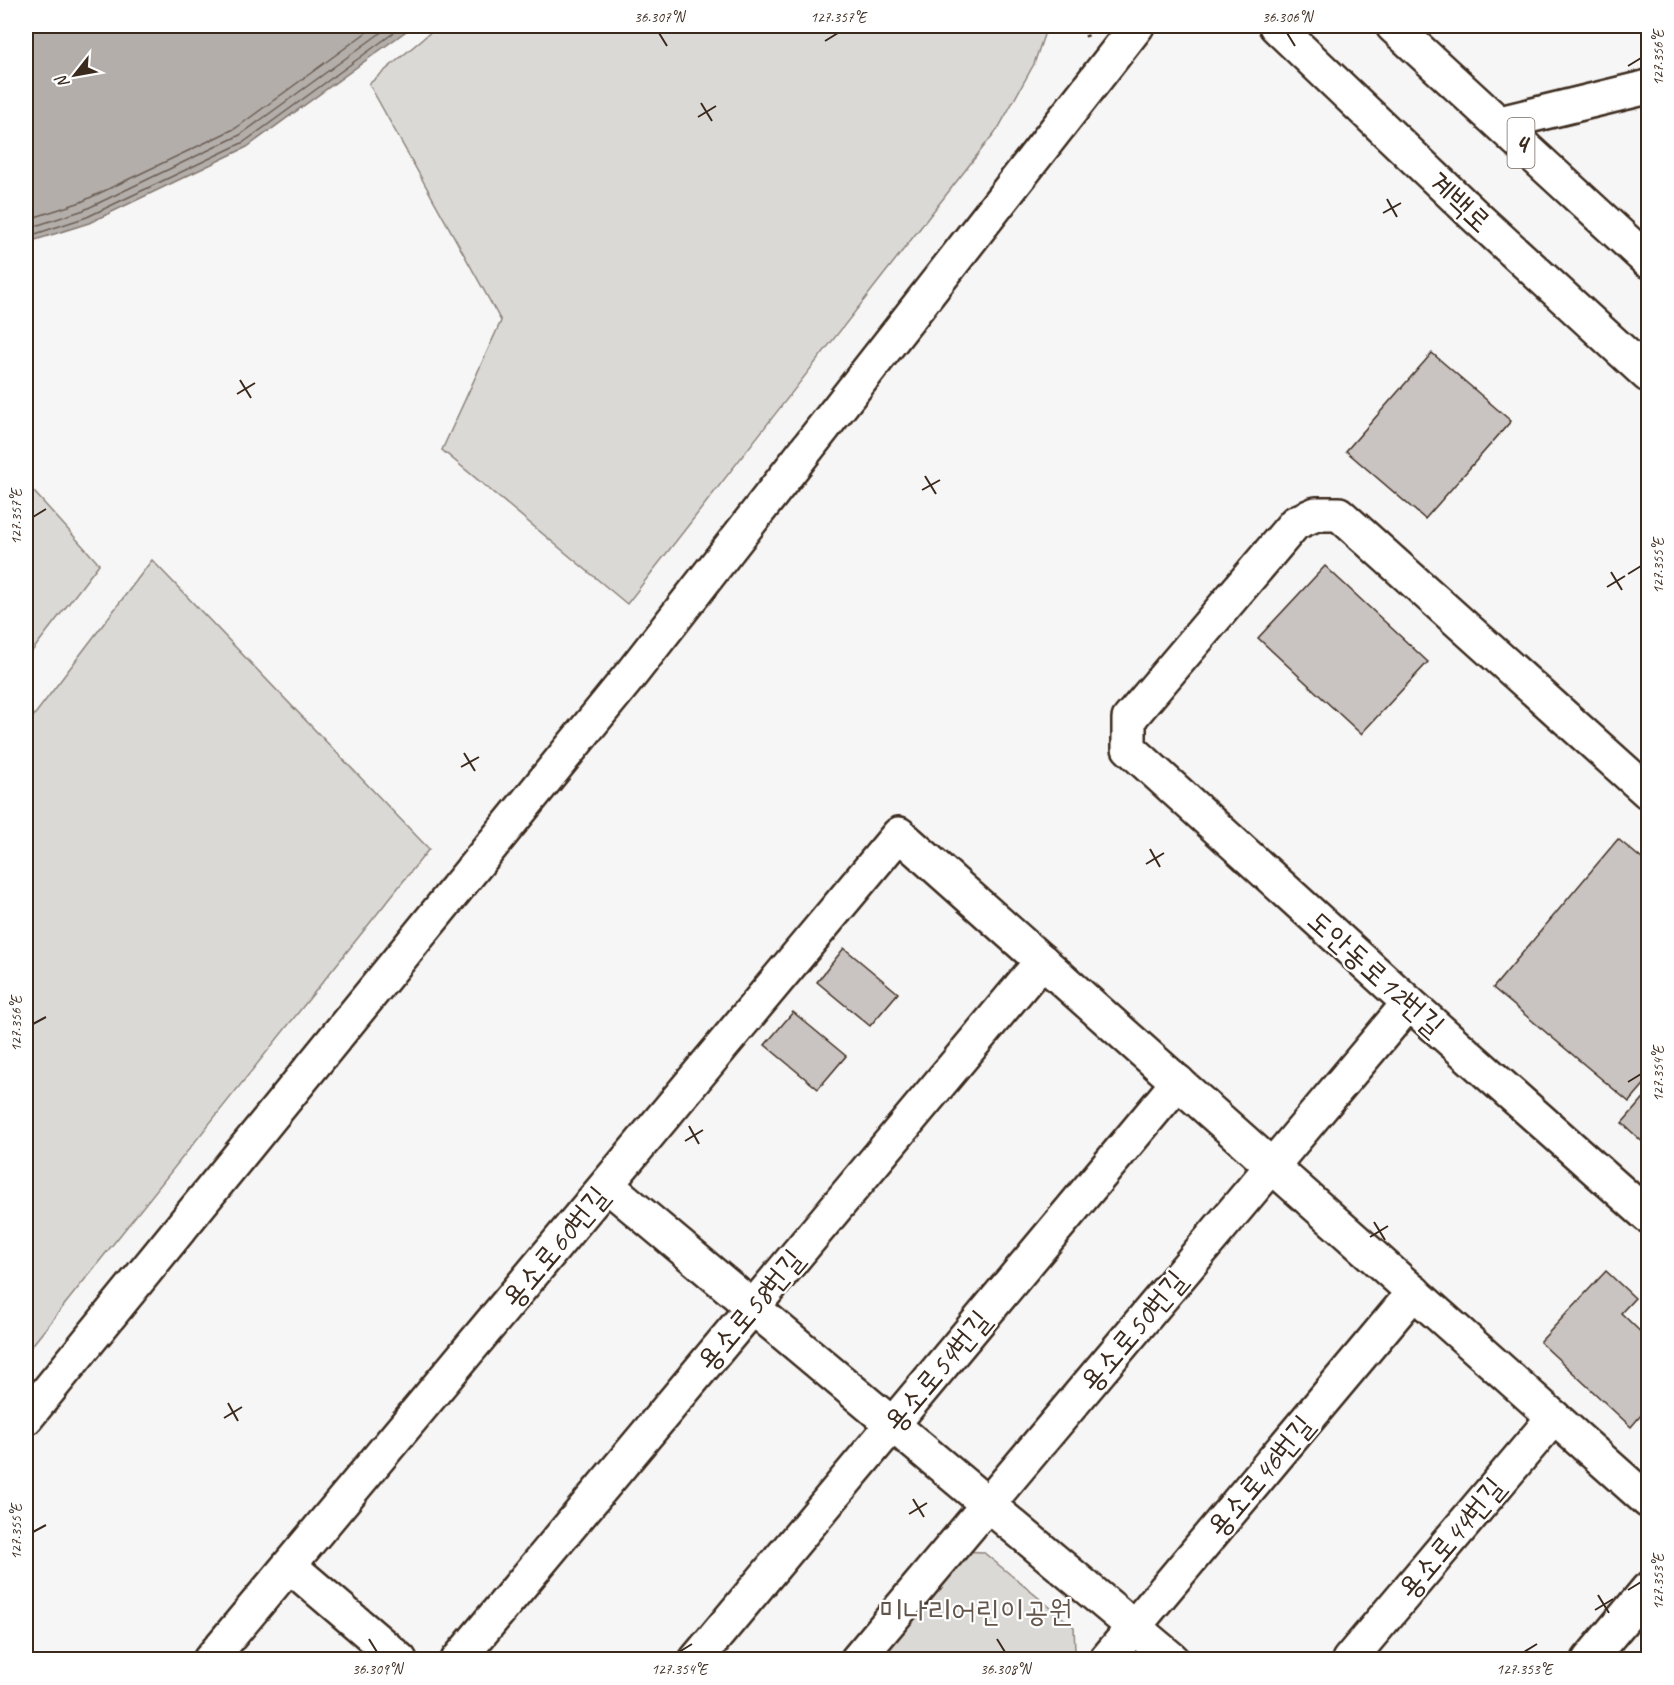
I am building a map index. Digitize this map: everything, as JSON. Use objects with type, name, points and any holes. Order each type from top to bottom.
[{"type":"street","points":[[26,1418],[632,673],[1137,26]]},
{"type":"street","name":"계백로","points":[[1275,26],[1474,215],[1648,375]]},
{"type":"street","name":"4","points":[[1393,26],[1648,261]]},
{"type":"street","points":[[1500,123],[1648,87]]},
{"type":"street","name":"도안동로12번길","points":[[1648,792],[1339,514],[1316,514],[1295,523],[1129,719],[1128,748],[1648,1216]]},
{"type":"street","name":"용소로60번길","points":[[210,1659],[899,834],[1042,961]]},
{"type":"street","points":[[1042,961],[1648,1501]]},
{"type":"street","name":"용소로58번길","points":[[458,1659],[1042,961]]},
{"type":"street","name":"용소로50번길","points":[[857,1659],[1409,1003]]},
{"type":"street","name":"용소로54번길","points":[[696,1659],[1178,1082]]},
{"type":"street","points":[[607,1185],[1173,1659]]},
{"type":"street","name":"용소로46번길","points":[[1106,1659],[1414,1292]]},
{"type":"street","name":"용소로44번길","points":[[1349,1659],[1554,1418]]},
{"type":"street","points":[[290,1566],[400,1659]]},
{"type":"street","points":[[1589,1659],[1648,1589]]},
{"type":"green space","points":[[438,26],[1047,26],[1034,64],[999,127],[627,604],[442,450],[501,321],[369,84]]},
{"type":"green space","points":[[26,483],[99,564],[26,659]]},
{"type":"green space","points":[[152,560],[429,849],[26,1353],[26,726]]},
{"type":"green space","name":"미나리어린이공원","points":[[961,1551],[983,1552],[1074,1627],[1075,1650],[1067,1659],[873,1660]]},
{"type":"water","points":[[26,26],[413,26],[247,147],[89,223],[26,243]]},
{"type":"building","points":[[1432,353],[1511,421],[1425,519],[1346,451]]},
{"type":"building","points":[[1325,566],[1428,662],[1361,734],[1258,638]]},
{"type":"building","points":[[1618,839],[1648,864],[1648,1080],[1629,1102],[1493,988]]},
{"type":"building","points":[[844,948],[898,993],[870,1026],[817,982]]},
{"type":"building","points":[[793,1012],[846,1056],[818,1089],[765,1045]]},
{"type":"building","points":[[1648,1093],[1648,1147],[1622,1123]]},
{"type":"building","points":[[1606,1271],[1635,1298],[1621,1313],[1648,1339],[1648,1407],[1631,1427],[1540,1342]]}]
